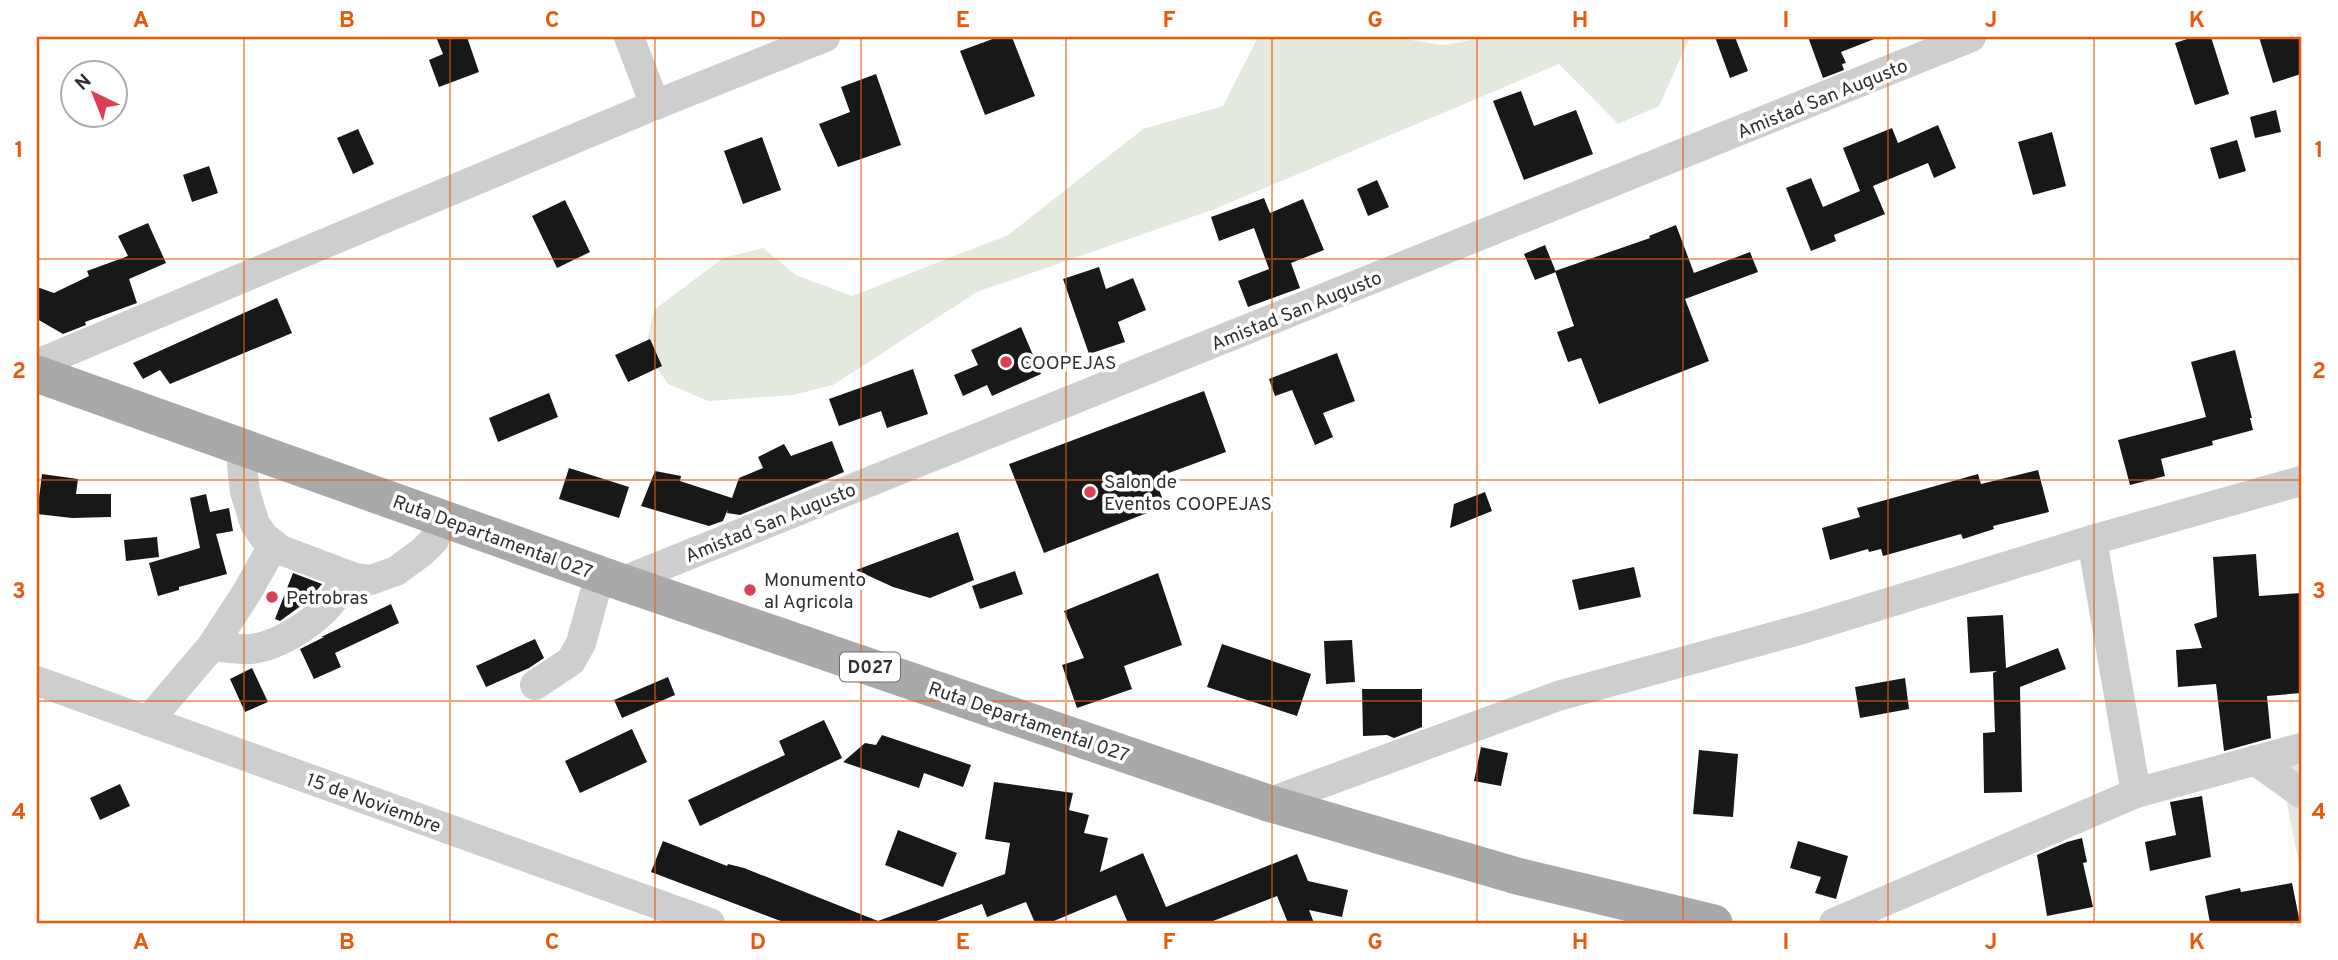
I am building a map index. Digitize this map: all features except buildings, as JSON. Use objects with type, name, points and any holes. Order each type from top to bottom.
[{"type":"main road","name":"Ruta Departamental 027","points":[[37,374],[611,578],[1268,803],[1517,876],[1714,923]]},
{"type":"street","points":[[629,37],[655,105]]},
{"type":"street","points":[[37,364],[655,105],[825,37]]},
{"type":"street","name":"Amistad San Augusto","points":[[611,578],[1971,37]]},
{"type":"street","points":[[248,449],[242,465],[245,492],[255,524],[264,537],[273,546],[346,575],[371,580],[396,571],[434,540],[443,519]]},
{"type":"street","points":[[1268,803],[1558,696],[1806,628],[2301,481]]},
{"type":"street","points":[[2092,541],[2136,793]]},
{"type":"street","points":[[148,721],[212,646],[273,546]]},
{"type":"street","points":[[212,646],[248,649],[262,647],[298,630],[316,618],[336,596],[346,575]]},
{"type":"street","points":[[535,685],[571,661],[611,578]]},
{"type":"street","name":"15 de Noviembre","points":[[37,681],[710,923]]},
{"type":"street","points":[[1835,923],[2136,793],[2301,748]]},
{"type":"street","points":[[2256,760],[2301,793]]},
{"type":"shaded area","points":[[1258,37],[1392,37],[1443,45],[1488,37],[1690,37],[1659,106],[1618,124],[1559,64],[1215,209],[977,292],[833,385],[793,395],[708,401],[668,384],[645,350],[654,310],[723,258],[763,248],[796,275],[852,296],[1008,235],[1143,129],[1223,106]]},
{"type":"shaded area","points":[[2301,764],[2301,875],[2280,768]]},
{"type":"place","name":"COOPEJAS","points":[[1006,362]]},
{"type":"place","name":"Salon de Eventos COOPEJAS","points":[[1090,492]]},
{"type":"place","name":"Monumento al Agricola","points":[[750,590]]},
{"type":"place","name":"Petrobras","points":[[272,597]]}]
